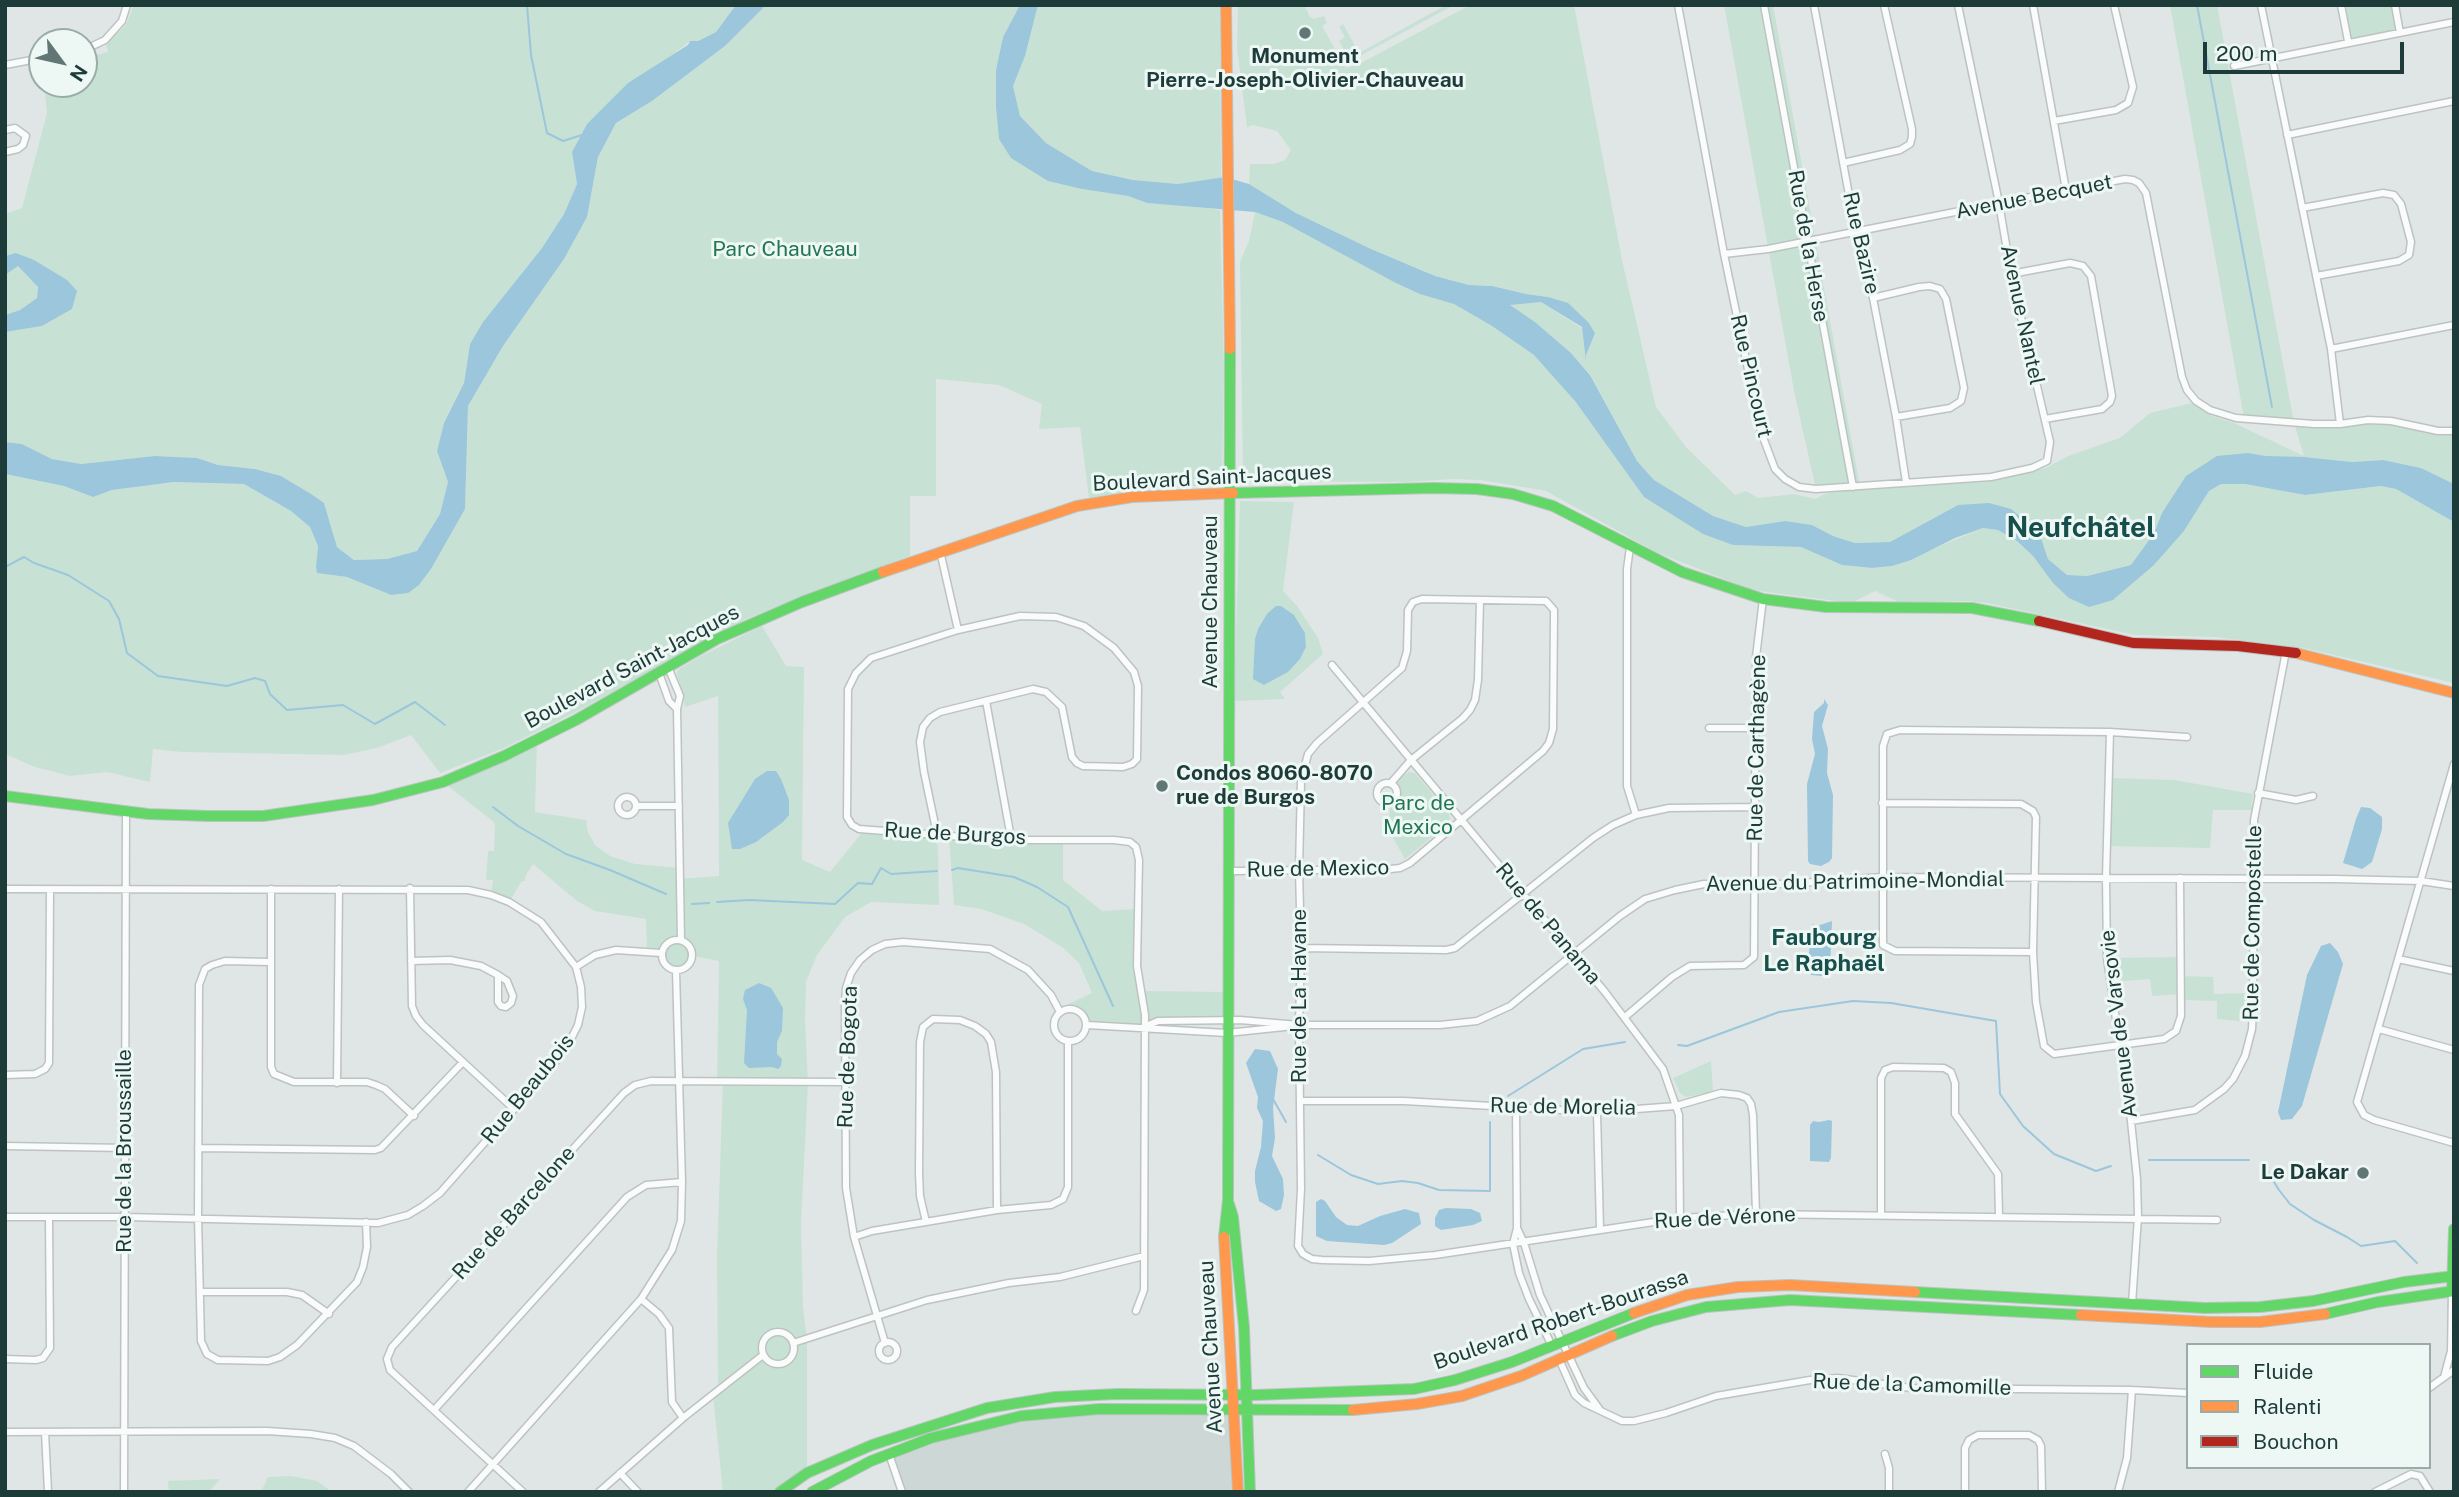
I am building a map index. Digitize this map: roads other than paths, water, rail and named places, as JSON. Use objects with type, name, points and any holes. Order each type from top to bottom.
[{"type":"main road","name":"Avenue Chauveau","points":[[1226,5],[1230,871],[1228,1200],[1224,1225],[1224,1258],[1238,1492]]},
{"type":"main road","name":"Boulevard Saint-Jacques","points":[[5,796],[148,814],[263,816],[385,797],[443,782],[515,751],[718,639],[802,602],[940,551],[1077,506],[1132,498],[1230,493],[1477,489],[1513,494],[1553,506],[1682,572],[1763,599],[1826,607],[1972,608],[2020,615],[2133,643],[2238,646],[2286,651],[2454,692]]},
{"type":"main road","name":"Avenue Chauveau","points":[[1228,1200],[1233,1217],[1242,1303],[1249,1410],[1250,1492]]},
{"type":"main road","points":[[2453,1291],[2454,1229]]},
{"type":"main road","name":"Boulevard Robert-Bourassa","points":[[780,1492],[807,1473],[884,1441],[987,1408],[1055,1397],[1117,1394],[1375,1392],[1414,1389],[1455,1380],[1552,1347],[1662,1302],[1738,1287],[1790,1285],[2205,1308],[2260,1307],[2313,1301],[2403,1282],[2452,1276]]},
{"type":"main road","name":"Boulevard Robert-Bourassa","points":[[811,1492],[888,1453],[931,1438],[1021,1416],[1099,1409],[1359,1410],[1462,1396],[1652,1321],[1706,1307],[1790,1300],[2211,1322],[2273,1321],[2453,1291]]},
{"type":"street","points":[[98,43],[105,40],[122,21],[127,5]]},
{"type":"street","name":"Rue Pincourt","points":[[1678,5],[1724,254],[1761,432],[1775,468],[1785,479],[1799,487],[1816,489],[1991,477],[2032,468],[2047,461]]},
{"type":"street","name":"Rue de la Herse","points":[[1764,5],[1853,487]]},
{"type":"street","name":"Rue Bazire","points":[[1814,5],[1856,233],[1874,298],[1906,482]]},
{"type":"street","points":[[1843,163],[1900,150],[1910,144],[1912,137],[1884,5]]},
{"type":"street","name":"Avenue Nantel","points":[[1958,5],[2011,274],[2050,442],[2047,461]]},
{"type":"street","points":[[2033,5],[2066,190]]},
{"type":"street","points":[[2054,121],[2116,110],[2128,103],[2133,87],[2114,5]]},
{"type":"street","points":[[2262,5],[2331,349],[2340,424],[2368,420],[2391,421],[2438,431],[2454,431]]},
{"type":"street","points":[[2341,5],[2348,41]]},
{"type":"street","points":[[2395,5],[2400,33]]},
{"type":"street","points":[[2234,66],[2348,41],[2454,22]]},
{"type":"street","points":[[5,65],[28,61]]},
{"type":"street","points":[[2287,135],[2454,101]]},
{"type":"street","points":[[5,130],[15,128],[26,136],[23,145],[18,149],[5,152]]},
{"type":"street","name":"Avenue Becquet","points":[[1724,254],[1856,233],[2125,179],[2143,187],[2182,377],[2187,390],[2196,401],[2210,410],[2236,418],[2340,424]]},
{"type":"street","points":[[2302,208],[2383,193],[2394,195],[2401,204],[2411,242],[2409,255],[2399,261],[2316,276]]},
{"type":"street","points":[[2011,274],[2070,263],[2083,266],[2091,276],[2112,397],[2102,409],[2045,419]]},
{"type":"street","points":[[1874,298],[1919,287],[1940,289],[1946,299],[1964,388],[1961,401],[1950,408],[1896,417]]},
{"type":"street","points":[[2331,349],[2454,325]]},
{"type":"street","points":[[1630,547],[1627,569],[1627,786],[1636,815]]},
{"type":"street","points":[[937,834],[920,742],[923,727],[930,718],[940,712],[1033,689],[1046,692],[1062,707],[1072,757],[1077,763],[1083,766],[1123,767],[1137,759],[1139,693],[1134,672],[1128,662],[1084,626],[1056,617],[1020,616],[958,630],[940,551]]},
{"type":"street","name":"Rue de Mexico","points":[[1230,871],[1381,870],[1400,868],[1409,863],[1543,751],[1553,733],[1553,610],[1546,601],[1541,600],[1422,599],[1413,602],[1408,610],[1406,661],[1398,673],[1364,703]]},
{"type":"street","name":"Rue de Carthagène","points":[[1625,1017],[1672,977],[1690,967],[1744,965],[1750,962],[1755,948],[1756,657],[1763,599]]},
{"type":"street","points":[[1391,783],[1411,760],[1463,718],[1475,699],[1480,600]]},
{"type":"street","name":"Rue de Burgos","points":[[958,630],[871,658],[856,673],[848,689],[848,820],[859,829],[1003,840],[1011,838],[1130,842],[1136,847],[1139,860],[1137,966],[1142,991],[1144,1031]]},
{"type":"street","name":"Rue de Compostelle","points":[[2132,1121],[2195,1110],[2224,1089],[2233,1079],[2245,1056],[2252,1029],[2253,1009],[2254,820],[2286,651]]},
{"type":"street","name":"Rue de Panama","points":[[1332,666],[1625,1017],[1663,1069],[1679,1115],[1680,1218]]},
{"type":"street","points":[[663,670],[669,701],[677,709]]},
{"type":"street","points":[[663,670],[680,696],[677,709],[681,940]]},
{"type":"street","points":[[986,701],[1011,838]]},
{"type":"street","name":"Rue de La Havane","points":[[1301,1189],[1301,781],[1308,754],[1364,703]]},
{"type":"street","points":[[1709,728],[1756,728]]},
{"type":"street","points":[[2033,951],[1890,950],[1883,945],[1883,746],[1887,734],[1892,731],[2110,732],[2187,737]]},
{"type":"street","name":"Avenue de Varsovie","points":[[2110,732],[2107,958],[2132,1121],[2137,1179],[2138,1217],[2131,1316]]},
{"type":"street","points":[[2454,764],[2357,1102],[2364,1115],[2374,1120],[2454,1143]]},
{"type":"street","points":[[2258,793],[2296,800],[2313,796]]},
{"type":"street","points":[[1882,803],[2021,804],[2030,807],[2036,817],[2033,951],[2036,1002],[2042,1040],[2049,1052],[2058,1055],[2164,1039],[2176,1031],[2179,1024],[2180,878]]},
{"type":"street","points":[[636,806],[679,806]]},
{"type":"street","points":[[1301,948],[1455,948],[1613,825],[1636,815],[1669,808],[1756,807]]},
{"type":"street","name":"Rue de la Broussaille","points":[[124,1492],[126,811]]},
{"type":"street","name":"Avenue du Patrimoine-Mondial","points":[[1144,1031],[1158,1021],[1240,1020],[1299,1025],[1449,1025],[1477,1021],[1510,1006],[1620,916],[1645,899],[1704,884],[1787,884],[1882,877],[2180,878],[2421,881],[2454,887]]},
{"type":"street","points":[[410,888],[412,1006],[416,1016],[514,1110]]},
{"type":"street","points":[[271,889],[271,1067],[274,1074],[294,1083],[367,1082],[385,1089],[414,1116]]},
{"type":"street","points":[[337,1083],[339,889]]},
{"type":"street","points":[[5,890],[468,890],[509,902],[541,922],[576,967],[595,955],[616,950],[662,953]]},
{"type":"street","points":[[5,1074],[41,1073],[49,1063],[50,890]]},
{"type":"street","points":[[681,940],[691,948],[693,956],[689,965],[676,971],[663,961],[662,953],[667,943],[681,940]]},
{"type":"street","name":"Rue de Bogota","points":[[885,1343],[854,1237],[846,1188],[846,988],[851,973],[860,960],[885,944],[903,942],[990,950],[1028,970],[1051,995],[1060,1012]]},
{"type":"street","points":[[2398,959],[2454,971]]},
{"type":"street","points":[[411,961],[450,960],[481,966],[498,975],[507,981],[513,996],[506,1007],[498,1002],[498,975]]},
{"type":"street","points":[[270,962],[225,961],[205,969],[199,985],[198,1218],[201,1341],[206,1354],[218,1360],[268,1361],[280,1357],[297,1345],[329,1314],[356,1282],[363,1267],[366,1222]]},
{"type":"street","name":"Rue Beaubois","points":[[5,1217],[366,1222],[393,1220],[423,1206],[440,1193],[568,1045],[578,1026],[581,997],[576,967]]},
{"type":"street","points":[[468,1492],[641,1299],[664,1265],[677,1236],[681,1221],[682,1182],[676,971]]},
{"type":"street","points":[[1067,1009],[1076,1010],[1084,1016],[1087,1025],[1082,1037],[1068,1042],[1060,1038],[1054,1029],[1055,1018],[1067,1009]]},
{"type":"street","points":[[926,1222],[920,1196],[919,1173],[920,1042],[923,1027],[933,1019],[960,1020],[975,1026],[986,1034],[991,1042],[996,1072],[998,1210]]},
{"type":"street","points":[[1087,1025],[1144,1031],[1144,1290],[1136,1311]]},
{"type":"street","name":"Avenue du Patrimoine-Mondial","points":[[1144,1031],[1227,1033],[1299,1025]]},
{"type":"street","points":[[2379,1029],[2454,1050]]},
{"type":"street","points":[[854,1237],[998,1210],[1052,1205],[1063,1199],[1068,1187],[1068,1042]]},
{"type":"street","points":[[198,1148],[375,1150],[387,1144],[463,1062]]},
{"type":"street","points":[[1881,1215],[1881,1078],[1885,1070],[1894,1067],[1944,1068],[1951,1072],[1955,1083],[1955,1114],[1998,1174],[1999,1215]]},
{"type":"street","name":"Rue de Barcelone","points":[[523,1492],[390,1370],[387,1359],[392,1347],[624,1093],[635,1085],[651,1081],[808,1084],[845,1082]]},
{"type":"street","name":"Rue de Morelia","points":[[1300,1101],[1404,1101],[1597,1112],[1676,1106],[1721,1093],[1739,1095],[1747,1098],[1754,1115],[1756,1214]]},
{"type":"street","points":[[1516,1108],[1517,1228],[1513,1244],[1519,1273],[1552,1347],[1564,1357],[1601,1412]]},
{"type":"street","points":[[1597,1112],[1600,1229]]},
{"type":"street","points":[[5,1146],[126,1148]]},
{"type":"street","points":[[434,1410],[627,1197],[646,1185],[682,1182]]},
{"type":"street","name":"Rue de Vérone","points":[[1301,1189],[1298,1246],[1303,1254],[1312,1259],[1369,1261],[1435,1255],[1680,1218],[1756,1214],[1999,1215],[2217,1220]]},
{"type":"street","points":[[5,1359],[36,1360],[43,1357],[50,1348],[49,1219]]},
{"type":"street","points":[[1517,1228],[1540,1295],[1563,1343],[1564,1357]]},
{"type":"street","points":[[793,1343],[877,1315],[968,1291],[1060,1277],[1144,1256]]},
{"type":"street","points":[[2444,1377],[2451,1351],[2453,1291]]},
{"type":"street","points":[[201,1292],[287,1292],[302,1295],[329,1314]]},
{"type":"street","points":[[641,1299],[659,1314],[669,1328],[672,1402],[683,1418]]},
{"type":"street","points":[[603,1490],[683,1418],[763,1355],[764,1340],[772,1334],[782,1333],[793,1343],[793,1354],[781,1364],[771,1363],[763,1355]]},
{"type":"street","name":"Rue de la Camomille","points":[[1564,1357],[1575,1395],[1584,1403],[1622,1421],[1634,1421],[1716,1396],[1810,1380],[1838,1378],[1911,1388],[2186,1393]]},
{"type":"street","points":[[2431,1387],[2454,1370]]},
{"type":"street","points":[[2118,1492],[2127,1458],[2132,1390]]},
{"type":"street","points":[[5,1432],[267,1431],[311,1434],[335,1438],[354,1446],[409,1492]]},
{"type":"street","points":[[45,1432],[48,1492]]},
{"type":"street","points":[[1965,1492],[1966,1444],[1978,1435],[2029,1435],[2038,1440],[2041,1446],[2042,1492]]},
{"type":"street","points":[[884,1441],[902,1492]]},
{"type":"street","points":[[1885,1454],[1889,1468],[1889,1492]]},
{"type":"street","points":[[620,1473],[638,1492]]},
{"type":"street","points":[[2375,1492],[2411,1474],[2420,1476],[2430,1492]]},
{"type":"water","points":[[736,5],[766,5],[725,46],[652,101],[616,123],[598,157],[587,217],[564,259],[503,346],[468,406],[465,509],[431,569],[419,585],[408,593],[391,595],[347,577],[317,573],[318,546],[310,527],[291,511],[244,484],[174,482],[112,490],[93,497],[64,486],[5,474],[5,442],[22,444],[52,459],[81,464],[155,456],[197,458],[218,465],[255,469],[281,476],[311,494],[324,503],[337,547],[354,560],[387,559],[417,551],[440,514],[448,482],[437,451],[444,423],[464,383],[470,344],[483,322],[542,248],[564,214],[577,184],[572,152],[587,124],[628,83],[688,45],[690,41],[698,41],[716,32]]},
{"type":"water","points":[[1020,5],[1038,5],[1025,56],[1013,86],[1020,116],[1046,143],[1092,171],[1133,180],[1178,184],[1225,177],[1249,184],[1296,213],[1435,276],[1568,303],[1588,322],[1595,333],[1586,361],[1582,327],[1541,302],[1510,305],[1571,353],[1590,375],[1637,461],[1654,480],[1713,516],[1746,527],[1785,521],[1812,525],[1855,543],[1890,542],[1958,505],[1989,503],[2011,509],[2030,524],[2041,538],[2048,559],[2067,575],[2087,576],[2131,565],[2154,533],[2162,513],[2186,476],[2217,456],[2248,453],[2352,462],[2383,460],[2421,468],[2454,484],[2454,522],[2396,489],[2381,486],[2305,495],[2245,484],[2221,484],[2209,491],[2184,531],[2154,565],[2113,600],[2089,607],[2069,598],[2053,583],[2033,556],[2017,541],[1998,530],[1983,528],[1955,538],[1911,560],[1872,568],[1842,565],[1801,547],[1733,545],[1703,534],[1644,497],[1575,401],[1534,355],[1454,304],[1420,294],[1396,283],[1283,222],[1255,212],[1147,203],[1128,196],[1082,189],[1048,181],[1011,158],[999,139],[996,70],[1003,37]]},
{"type":"water","points":[[16,253],[34,260],[67,280],[77,291],[72,309],[42,326],[5,332],[5,315],[20,310],[37,298],[38,287],[18,266],[5,275],[5,256]]},
{"type":"water","points":[[1276,606],[1281,606],[1294,615],[1305,633],[1306,647],[1300,659],[1288,672],[1264,685],[1253,679],[1255,639],[1267,614]]},
{"type":"water","points":[[1824,699],[1828,705],[1822,726],[1828,749],[1827,773],[1833,795],[1832,858],[1821,866],[1808,861],[1807,784],[1815,754],[1812,739],[1814,712],[1824,703]]},
{"type":"water","points":[[767,771],[776,771],[781,779],[789,800],[789,815],[756,842],[740,849],[732,849],[728,823],[755,779]]},
{"type":"water","points":[[2361,807],[2370,808],[2382,817],[2382,829],[2372,862],[2362,869],[2343,863]]},
{"type":"water","points":[[1832,921],[1830,971],[1822,976],[1811,975],[1808,962],[1812,924],[1817,926]]},
{"type":"water","points":[[2330,943],[2343,964],[2302,1106],[2292,1119],[2281,1120],[2278,1112],[2307,975],[2321,946]]},
{"type":"water","points":[[759,983],[771,988],[783,1008],[782,1031],[777,1042],[777,1054],[782,1059],[778,1069],[749,1068],[744,1063],[747,1010],[743,999],[745,990]]},
{"type":"water","points":[[1255,1049],[1270,1051],[1278,1069],[1273,1108],[1275,1138],[1272,1156],[1283,1179],[1284,1195],[1281,1209],[1276,1211],[1259,1201],[1255,1182],[1263,1121],[1257,1108],[1258,1097],[1246,1063]]},
{"type":"water","points":[[1813,1121],[1832,1121],[1831,1158],[1829,1162],[1810,1161],[1810,1125]]},
{"type":"water","points":[[1321,1199],[1336,1217],[1347,1225],[1358,1226],[1405,1209],[1419,1213],[1421,1224],[1392,1243],[1384,1245],[1327,1241],[1316,1236],[1316,1202]]},
{"type":"water","points":[[1471,1209],[1480,1213],[1482,1221],[1441,1230],[1435,1226],[1435,1218],[1439,1210]]},
{"type":"waterway","points":[[527,5],[531,55],[547,133],[563,141],[582,135]]},
{"type":"waterway","points":[[2197,5],[2272,407]]},
{"type":"waterway","points":[[5,567],[24,557],[68,575],[109,601],[119,619],[127,653],[158,676],[227,686],[255,678],[265,681],[270,694],[287,710],[343,705],[375,724],[415,702],[445,725]]},
{"type":"waterway","points":[[493,807],[518,826],[566,854],[666,894]]},
{"type":"waterway","points":[[717,902],[749,900],[835,904],[858,883],[872,884],[881,868],[891,874],[937,871]]},
{"type":"waterway","points":[[952,870],[958,868],[1014,877],[1037,887],[1068,907],[1113,1006]]},
{"type":"waterway","points":[[692,904],[709,903]]},
{"type":"waterway","points":[[1678,1045],[1687,1046],[1779,1012],[1853,1001],[1891,1003],[1996,1021],[2000,1094],[2023,1126],[2054,1154],[2096,1171],[2111,1166]]},
{"type":"waterway","points":[[1508,1096],[1583,1049],[1625,1042]]},
{"type":"waterway","points":[[1273,1099],[1286,1122]]},
{"type":"waterway","points":[[1318,1155],[1351,1175],[1378,1184],[1402,1181],[1439,1190],[1490,1191],[1490,1122]]},
{"type":"waterway","points":[[2149,1160],[2249,1160]]},
{"type":"waterway","points":[[2267,1171],[2290,1204],[2314,1220],[2361,1246],[2395,1241],[2417,1263]]},
{"type":"place","name":"Monument Pierre-Joseph-Olivier-Chauveau","points":[[1305,33]]},
{"type":"place","name":"Condos 8060-8070 rue de Burgos","points":[[1162,786]]},
{"type":"place","name":"Le Dakar","points":[[2363,1173]]},
{"type":"district","name":"Neufchâtel","points":[[2081,528]]},
{"type":"district","name":"Faubourg Le Raphaël","points":[[1824,951]]},
{"type":"park label","name":"Parc Chauveau","points":[[785,250]]},
{"type":"park label","name":"Parc de Mexico","points":[[1418,816]]}]
